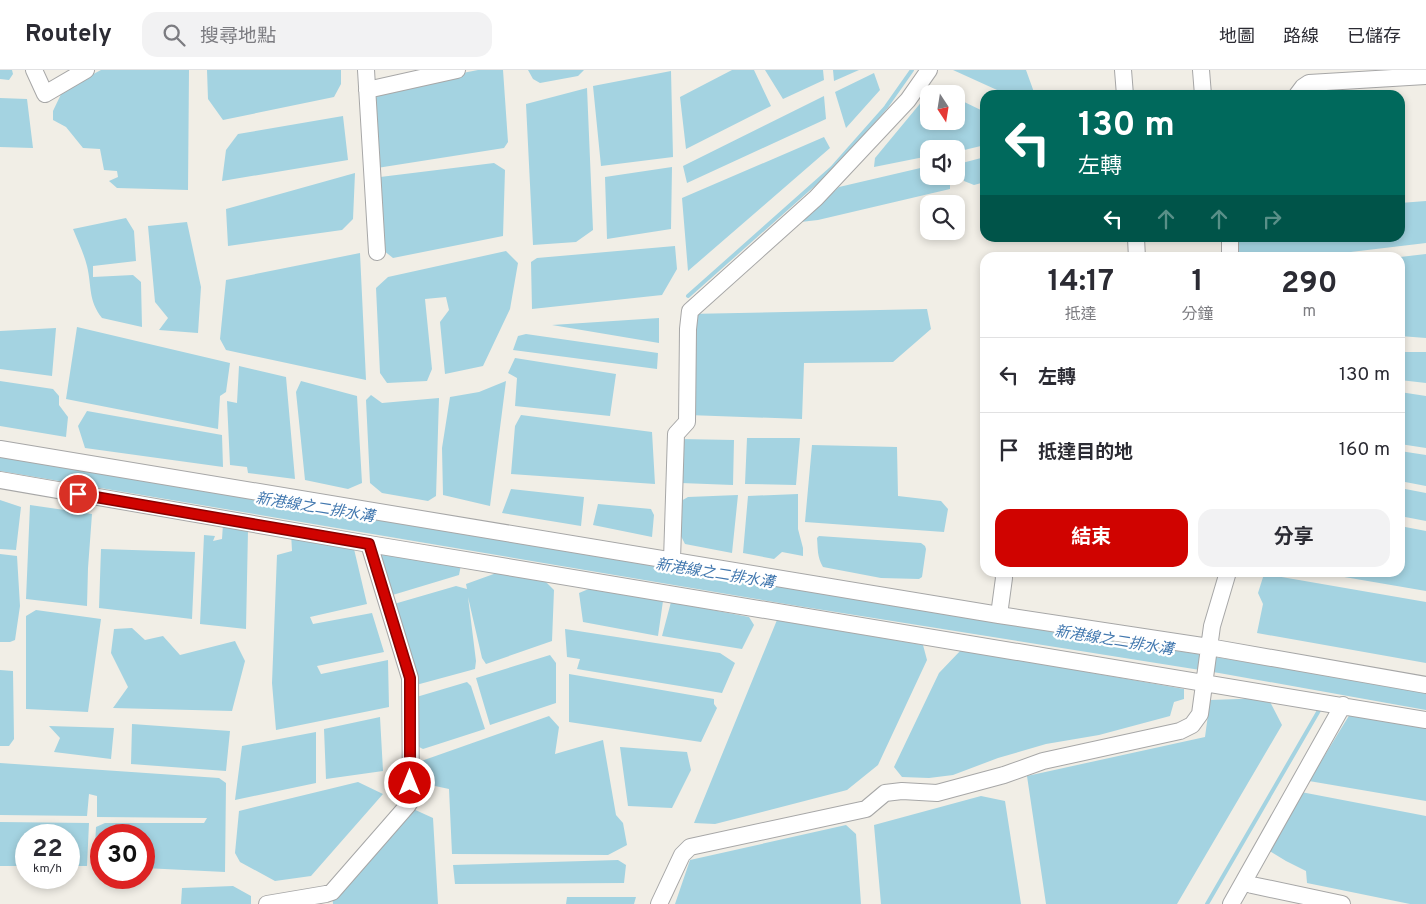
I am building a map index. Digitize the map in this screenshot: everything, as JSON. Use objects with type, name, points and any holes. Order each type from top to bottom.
[{"type":"street","points":[[34,70],[45,94],[86,70]]},
{"type":"street","points":[[366,70],[377,252]]},
{"type":"street","points":[[368,90],[457,70]]},
{"type":"street","points":[[672,560],[676,434],[687,422],[688,329],[690,312],[816,198],[908,100],[929,70]]},
{"type":"street","points":[[1123,70],[1125,90]]},
{"type":"street","points":[[1201,70],[1203,90]]},
{"type":"street","points":[[1300,90],[1310,83],[1426,76]]},
{"type":"street","points":[[0,449],[998,615],[1209,647],[1426,685]]},
{"type":"street","points":[[0,480],[369,544],[1426,720]]},
{"type":"street","points":[[267,904],[332,892],[408,805],[410,800],[410,678],[369,544]]},
{"type":"street","points":[[998,615],[1004,577]]},
{"type":"street","points":[[659,904],[682,855],[690,847],[866,810],[885,793],[937,792],[1004,775],[1043,760],[1180,731],[1192,725],[1200,714],[1212,626],[1227,577]]},
{"type":"street","points":[[1231,904],[1343,705]]},
{"type":"street","points":[[1244,881],[1252,885],[1342,904]]},
{"type":"water","points":[[0,70],[12,70],[13,74],[9,80],[0,79]]},
{"type":"water","points":[[101,70],[189,70],[188,190],[117,188],[109,181],[118,177],[117,171],[104,170],[100,149],[83,148],[66,127],[53,120],[53,111],[63,90]]},
{"type":"water","points":[[207,70],[341,70],[341,84],[334,97],[223,120],[208,99]]},
{"type":"water","points":[[478,70],[503,70],[508,142],[504,148],[377,168],[371,91]]},
{"type":"water","points":[[528,70],[584,70],[578,76],[540,83],[533,79]]},
{"type":"water","points":[[732,70],[754,70],[771,106],[686,149],[680,97]]},
{"type":"water","points":[[765,70],[823,70],[824,80],[783,99]]},
{"type":"water","points":[[833,70],[859,70],[834,81]]},
{"type":"water","points":[[953,70],[1026,70],[1033,90],[997,90]]},
{"type":"water","points":[[671,71],[673,157],[601,166],[593,86]]},
{"type":"water","points":[[874,73],[880,90],[846,128],[835,92]]},
{"type":"water","points":[[587,88],[593,230],[576,242],[533,245],[526,104]]},
{"type":"water","points":[[824,96],[826,119],[687,183],[683,166]]},
{"type":"water","points":[[0,98],[27,99],[33,148],[0,147]]},
{"type":"water","points":[[965,102],[980,110],[980,146],[965,150],[965,140],[920,140],[920,158],[874,167],[875,158],[920,104],[920,130],[965,130]]},
{"type":"water","points":[[343,116],[348,160],[222,181],[226,150],[238,134]]},
{"type":"water","points":[[824,137],[830,148],[688,271],[682,198]]},
{"type":"water","points":[[980,158],[980,183],[974,185],[965,181],[965,162]]},
{"type":"water","points":[[494,163],[505,170],[503,236],[393,258],[383,250],[372,178]]},
{"type":"water","points":[[672,167],[671,229],[607,239],[605,177]]},
{"type":"water","points":[[920,168],[920,185],[950,185],[950,189],[818,220],[800,222],[839,187]]},
{"type":"water","points":[[355,173],[353,219],[342,230],[228,246],[226,209]]},
{"type":"water","points":[[1426,201],[1426,243],[1351,252],[1236,252],[1235,242],[1405,242],[1405,203]]},
{"type":"water","points":[[126,218],[134,231],[136,261],[93,266],[93,277],[133,275],[141,282],[142,327],[102,318],[92,299],[87,266],[73,229]]},
{"type":"water","points":[[187,222],[201,287],[198,333],[159,330],[168,318],[155,302],[148,226]]},
{"type":"water","points":[[675,246],[677,269],[662,295],[532,309],[531,262],[537,258]]},
{"type":"water","points":[[506,251],[518,263],[510,309],[483,366],[445,374],[440,322],[449,310],[446,297],[425,299],[432,369],[427,381],[387,383],[380,373],[376,288],[388,277]]},
{"type":"water","points":[[360,253],[366,380],[226,350],[220,339],[226,280]]},
{"type":"water","points":[[1426,254],[1426,338],[1405,336],[1405,256]]},
{"type":"water","points":[[927,309],[931,329],[893,362],[804,363],[802,419],[688,415],[688,314]]},
{"type":"water","points":[[659,318],[659,343],[552,325]]},
{"type":"water","points":[[77,327],[230,363],[226,392],[220,396],[218,429],[66,399]]},
{"type":"water","points":[[56,328],[52,376],[0,369],[0,331]]},
{"type":"water","points":[[526,334],[658,353],[657,369],[513,350],[518,336]]},
{"type":"water","points":[[1405,352],[1426,352],[1426,383],[1405,381]]},
{"type":"water","points":[[515,358],[616,374],[610,416],[515,406],[517,378],[508,373]]},
{"type":"water","points":[[239,366],[286,377],[295,479],[248,473],[247,467],[230,465],[227,401],[237,403]]},
{"type":"water","points":[[0,381],[53,389],[59,396],[59,405],[68,417],[66,437],[0,426]]},
{"type":"water","points":[[301,381],[357,396],[362,483],[348,489],[305,480],[296,392]]},
{"type":"water","points":[[506,381],[490,506],[443,495],[442,448],[450,397],[479,392]]},
{"type":"water","points":[[1405,393],[1426,396],[1426,448],[1405,445]]},
{"type":"water","points":[[371,395],[382,403],[439,398],[436,496],[428,501],[382,493],[370,483],[366,400]]},
{"type":"water","points":[[87,411],[222,435],[223,467],[85,448],[78,426]]},
{"type":"water","points":[[521,415],[652,432],[655,484],[511,474],[515,426]]},
{"type":"water","points":[[747,438],[800,438],[796,485],[745,484]]},
{"type":"water","points":[[680,439],[734,440],[733,485],[681,483]]},
{"type":"water","points":[[812,445],[897,447],[898,496],[941,501],[948,509],[944,532],[805,522]]},
{"type":"water","points":[[1405,452],[1426,455],[1426,486],[1405,482]]},
{"type":"water","name":"新港線之二排水溝","points":[[0,454],[1426,691],[1426,710],[1219,673],[798,606],[0,471]]},
{"type":"water","points":[[511,489],[584,497],[581,526],[502,513]]},
{"type":"water","points":[[1405,489],[1426,493],[1426,521],[1405,517]]},
{"type":"water","points":[[798,494],[798,529],[803,556],[782,552],[774,559],[743,553],[748,496]]},
{"type":"water","points":[[738,495],[732,553],[685,544],[679,532],[681,501],[688,497]]},
{"type":"water","points":[[0,500],[21,507],[16,550],[0,549]]},
{"type":"water","points":[[598,504],[651,509],[654,515],[652,537],[593,525]]},
{"type":"water","points":[[30,505],[92,514],[87,606],[26,599]]},
{"type":"water","points":[[223,524],[248,530],[246,629],[200,624],[204,535],[215,536],[213,541],[222,539]]},
{"type":"water","points":[[1405,527],[1426,531],[1426,591],[1344,577],[1405,577]]},
{"type":"water","points":[[291,533],[354,549],[367,604],[310,617],[313,624],[372,613],[384,652],[317,666],[321,674],[388,660],[389,707],[276,730],[272,683],[277,555],[292,551]]},
{"type":"water","points":[[819,536],[921,543],[926,549],[922,577],[919,579],[881,578],[823,567],[818,553],[817,538]]},
{"type":"water","points":[[101,549],[195,552],[192,619],[99,608]]},
{"type":"water","points":[[377,551],[461,565],[459,575],[386,597]]},
{"type":"water","points":[[0,554],[17,556],[20,606],[15,640],[10,642],[0,642]]},
{"type":"water","points":[[502,571],[544,580],[554,590],[552,641],[486,664],[482,658],[468,597],[476,661],[475,669],[416,685],[394,604],[456,586],[467,589],[466,584]]},
{"type":"water","points":[[1263,577],[1281,577],[1426,602],[1426,663],[1257,633],[1263,604],[1258,593]]},
{"type":"water","points":[[591,588],[663,601],[658,636],[583,622],[579,593]]},
{"type":"water","points":[[671,602],[749,617],[754,625],[742,649],[662,636]]},
{"type":"water","points":[[36,610],[101,619],[88,712],[26,709],[26,616]]},
{"type":"water","points":[[777,620],[923,645],[927,660],[878,765],[847,790],[715,824],[694,823]]},
{"type":"water","points":[[132,628],[145,640],[163,636],[180,655],[235,641],[245,661],[232,711],[113,708],[128,687],[111,653],[114,629]]},
{"type":"water","points":[[565,629],[720,653],[735,663],[722,693],[577,669],[580,659],[567,657]]},
{"type":"water","points":[[961,650],[1184,689],[1184,699],[1174,702],[1170,716],[1099,735],[1046,744],[998,758],[953,775],[929,778],[902,777],[894,767],[939,673]]},
{"type":"water","points":[[550,655],[556,663],[556,703],[490,725],[476,678]]},
{"type":"water","points":[[0,670],[13,671],[14,739],[9,746],[0,746]]},
{"type":"water","points":[[569,674],[714,699],[714,704],[717,708],[701,742],[569,722]]},
{"type":"water","points":[[467,682],[471,686],[485,729],[423,749],[411,743],[413,698]]},
{"type":"water","points":[[1268,698],[1282,725],[1177,904],[1046,904],[1027,776],[1205,737],[1210,700]]},
{"type":"water","points":[[1350,714],[1426,727],[1426,801],[1309,781]]},
{"type":"water","points":[[549,716],[559,727],[555,754],[603,740],[616,815],[623,823],[627,845],[608,855],[452,854],[449,789],[435,786],[412,789],[410,765]]},
{"type":"water","points":[[380,717],[383,771],[326,779],[324,729]]},
{"type":"water","points":[[132,724],[230,731],[226,771],[131,764]]},
{"type":"water","points":[[49,726],[114,728],[111,759],[54,752],[60,738]]},
{"type":"water","points":[[316,732],[316,783],[235,800],[242,746]]},
{"type":"water","points":[[620,747],[687,752],[691,770],[672,808],[628,806]]},
{"type":"water","points":[[0,763],[219,778],[226,783],[225,872],[155,869],[155,824],[103,824],[204,823],[207,818],[97,817],[97,796],[89,794],[87,816],[0,815]]},
{"type":"water","points":[[358,782],[383,794],[311,876],[275,881],[240,862],[235,853],[239,811]]},
{"type":"water","points":[[1301,792],[1426,816],[1426,904],[1410,904],[1307,883],[1306,871],[1268,850]]},
{"type":"water","points":[[981,796],[1005,801],[1021,904],[881,904],[874,825]]},
{"type":"water","points":[[411,808],[433,818],[438,904],[333,904],[332,894]]},
{"type":"water","points":[[0,822],[89,823],[87,866],[80,866],[80,824],[15,824],[15,866],[0,866]]},
{"type":"water","points":[[846,825],[856,834],[861,904],[675,904],[690,860]]},
{"type":"water","points":[[618,860],[626,865],[624,883],[455,884],[453,865]]},
{"type":"water","points":[[233,886],[251,896],[251,904],[181,904],[182,888]]},
{"type":"water","points":[[567,897],[636,897],[634,904],[566,904]]},
{"type":"waterway","points":[[688,296],[832,168],[886,107],[912,70]]},
{"type":"waterway","points":[[1207,904],[1321,707]]},
{"type":"route","points":[[78,494],[369,544],[410,678],[410,783]]}]
